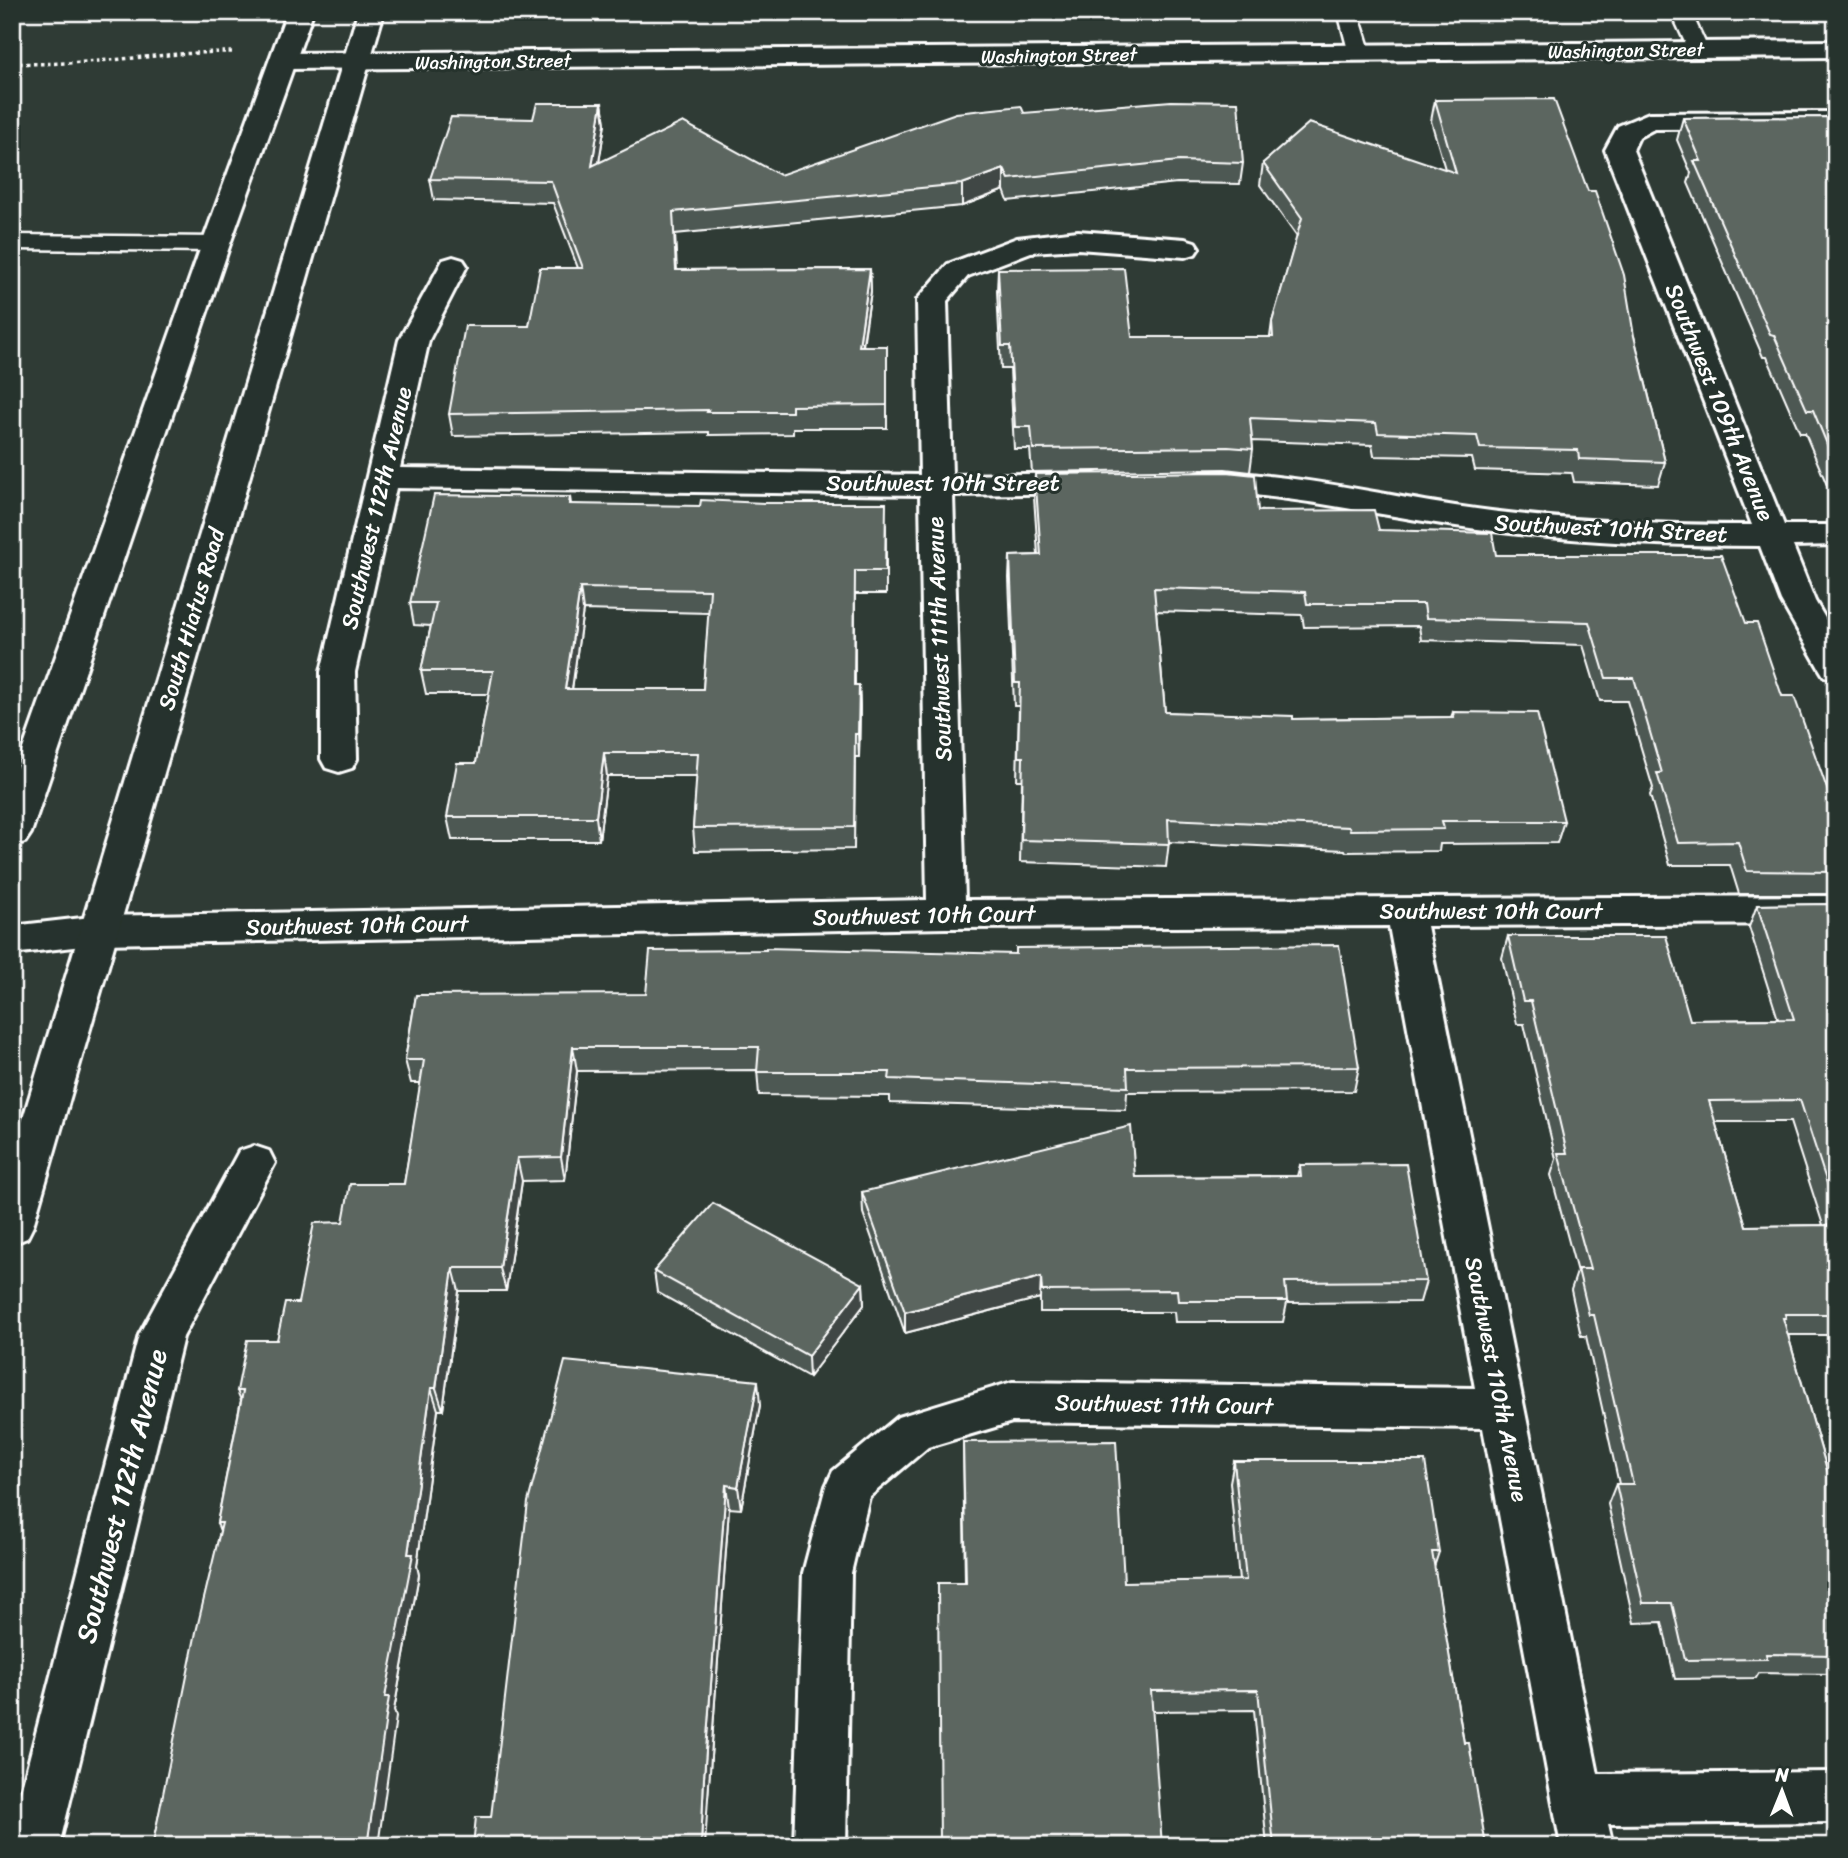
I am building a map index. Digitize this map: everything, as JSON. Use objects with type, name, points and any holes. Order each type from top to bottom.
[{"type":"street","points":[[12,833],[216,244],[300,12]]},
{"type":"street","name":"South Hiatus Road","points":[[12,1226],[371,12]]},
{"type":"street","name":"Washington Street","points":[[283,61],[1836,49]]},
{"type":"street","name":"Southwest 109th Avenue","points":[[1836,120],[1649,121],[1628,132],[1619,149],[1798,601],[1836,668]]},
{"type":"street","name":"Southwest 111th Avenue","points":[[946,914],[932,300],[958,270],[1027,244],[1078,240],[1185,248]]},
{"type":"street","name":"Southwest 112th Avenue","points":[[339,759],[338,672],[382,478],[414,340],[453,266]]},
{"type":"street","name":"Southwest 10th Street","points":[[382,478],[935,485],[1114,483]]},
{"type":"street","name":"Southwest 10th Street","points":[[1169,483],[1225,482],[1340,494],[1489,521],[1602,532],[1836,535]]},
{"type":"street","name":"Southwest 10th Court","points":[[12,940],[100,930],[946,914],[1836,910]]},
{"type":"street","name":"Southwest 110th Avenue","points":[[1405,912],[1583,1822]]},
{"type":"street","name":"Southwest 112th Avenue","points":[[33,1846],[161,1335],[254,1163]]},
{"type":"street","name":"Southwest 11th Court","points":[[820,1846],[827,1573],[849,1486],[914,1431],[1012,1402],[1503,1408]]},
{"type":"street","points":[[1583,1822],[1836,1797]]},
{"type":"lane","points":[[1348,12],[1360,54]]},
{"type":"lane","points":[[1681,12],[1697,49]]},
{"type":"lane","points":[[12,242],[216,244]]},
{"type":"path","points":[[12,63],[80,63],[173,52],[232,52]]},
{"type":"building","points":[[1554,99],[1588,191],[1595,191],[1624,275],[1634,336],[1665,462],[1579,459],[1578,450],[1480,448],[1477,436],[1378,433],[1376,423],[1250,418],[1253,449],[1033,449],[1031,427],[1015,427],[1010,346],[1002,346],[998,269],[1124,268],[1132,337],[1273,337],[1272,322],[1302,218],[1263,163],[1309,123],[1456,173],[1435,100]]},
{"type":"building","points":[[1171,101],[1238,102],[1243,163],[1179,161],[1009,179],[1004,169],[962,184],[673,212],[676,270],[870,269],[859,346],[887,346],[887,405],[792,406],[792,412],[707,412],[708,410],[449,414],[465,326],[529,326],[540,268],[583,268],[551,181],[430,179],[451,117],[533,119],[537,103],[602,103],[592,166],[683,122],[780,175],[956,113],[1021,106],[1024,113]]},
{"type":"building","points":[[1836,117],[1836,466],[1813,410],[1807,410],[1774,335],[1770,334],[1694,161],[1701,161],[1683,118]]},
{"type":"building","points":[[1227,472],[1255,475],[1258,511],[1374,510],[1379,530],[1492,533],[1496,555],[1721,555],[1746,623],[1757,623],[1782,696],[1794,696],[1836,814],[1836,872],[1747,871],[1738,842],[1678,843],[1657,773],[1662,773],[1634,678],[1606,678],[1589,622],[1426,618],[1424,604],[1307,604],[1305,592],[1154,588],[1165,712],[1293,716],[1293,719],[1454,717],[1453,712],[1537,713],[1564,821],[1442,821],[1444,829],[1350,830],[1349,827],[1168,819],[1169,844],[1021,840],[1023,757],[1018,757],[1020,683],[1015,683],[1010,556],[1041,555],[1035,474]]},
{"type":"building","points":[[434,495],[570,497],[569,504],[700,506],[701,500],[886,503],[885,571],[855,571],[854,685],[859,685],[858,734],[855,734],[854,827],[693,828],[698,753],[604,753],[596,817],[447,817],[457,763],[476,763],[493,671],[421,671],[436,603],[410,603]],"holes":[[[580,588],[710,590],[703,689],[565,689]]]},
{"type":"building","points":[[1836,904],[1836,1211],[1800,1100],[1709,1101],[1746,1226],[1836,1225],[1836,1314],[1785,1314],[1786,1318],[1783,1318],[1830,1480],[1836,1480],[1836,1655],[1766,1654],[1767,1659],[1685,1660],[1672,1603],[1643,1603],[1616,1484],[1633,1484],[1594,1315],[1589,1315],[1578,1269],[1590,1269],[1558,1153],[1567,1153],[1531,1001],[1523,1001],[1508,936],[1666,936],[1690,1020],[1794,1019],[1757,905]]},
{"type":"building","points":[[1339,945],[1359,1067],[1127,1068],[1128,1087],[889,1079],[890,1072],[757,1072],[759,1047],[573,1047],[561,1157],[517,1158],[500,1268],[453,1268],[436,1388],[431,1388],[408,1554],[413,1554],[385,1697],[389,1697],[367,1846],[146,1846],[147,1843],[153,1843],[196,1632],[222,1523],[217,1523],[243,1391],[237,1391],[247,1340],[277,1340],[285,1303],[298,1303],[314,1223],[343,1222],[350,1184],[404,1184],[424,1060],[405,1060],[416,995],[646,994],[650,951],[766,948],[1016,954],[1016,948]]},
{"type":"building","points":[[1131,1126],[1135,1177],[1301,1176],[1300,1165],[1406,1164],[1426,1281],[1285,1282],[1287,1301],[1178,1301],[1177,1290],[1042,1291],[1041,1277],[905,1312],[862,1192]]},
{"type":"building","points":[[713,1203],[863,1284],[808,1356],[654,1271]]},
{"type":"building","points":[[565,1361],[758,1381],[738,1487],[726,1485],[701,1846],[473,1846],[476,1817],[491,1817],[528,1502]]},
{"type":"building","points":[[1116,1441],[1124,1582],[1246,1580],[1234,1461],[1425,1461],[1439,1552],[1432,1552],[1464,1743],[1469,1743],[1486,1846],[1274,1846],[1258,1690],[1151,1691],[1162,1846],[940,1846],[938,1583],[966,1583],[963,1442]]}]
